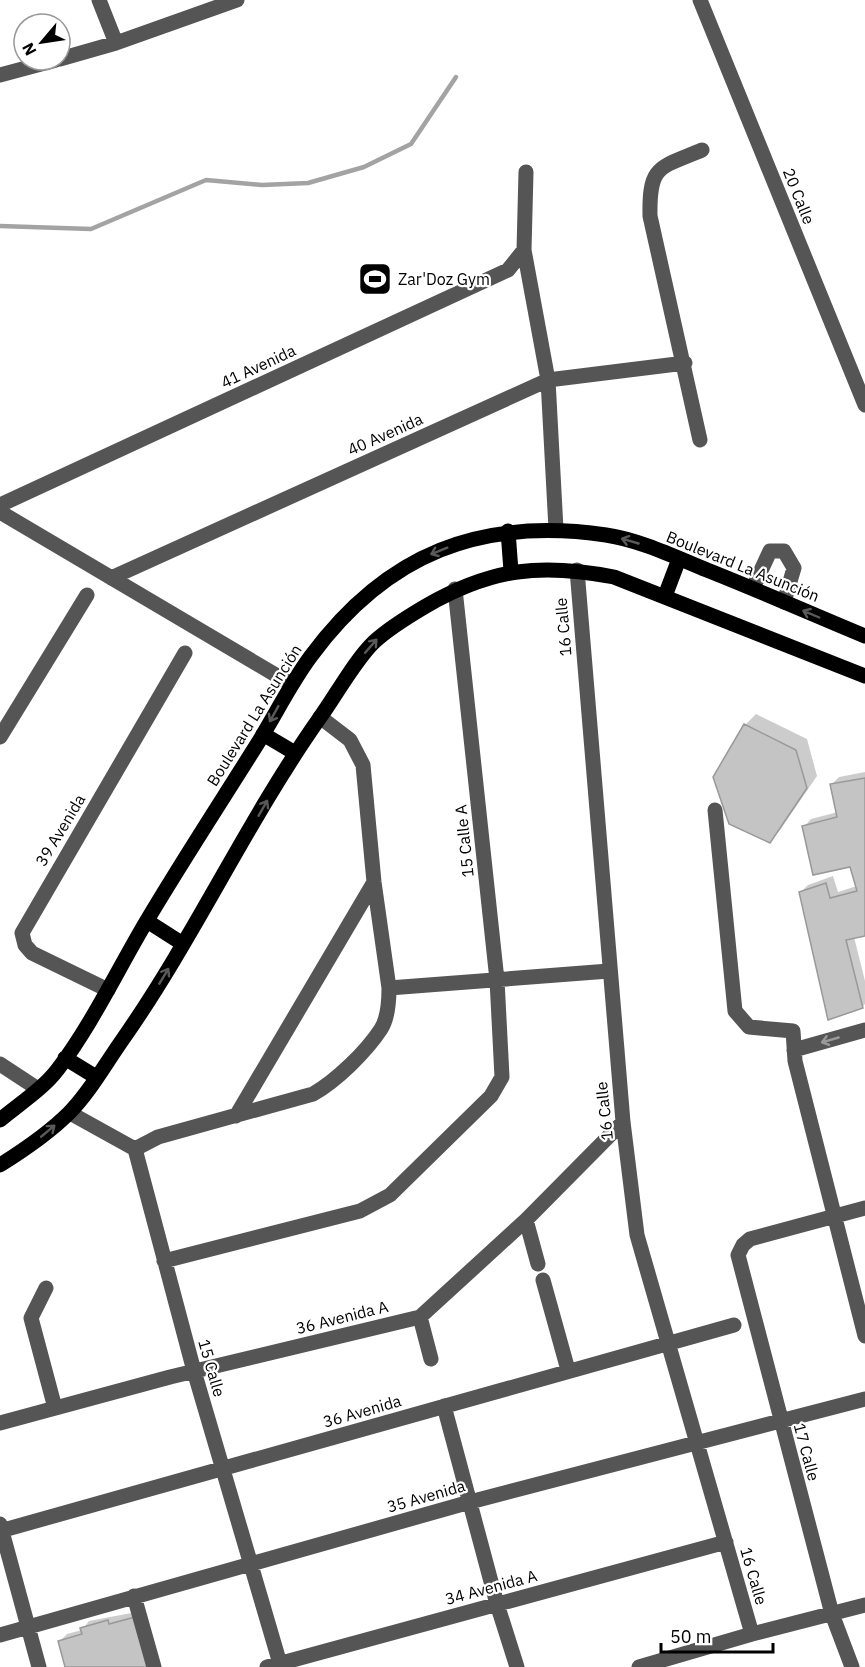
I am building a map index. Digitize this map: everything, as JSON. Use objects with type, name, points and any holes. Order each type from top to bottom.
[{"type":"main road","name":"Boulevard La Asunción","points":[[0,1120],[57,1071],[263,734],[291,684],[345,616],[379,585],[421,558],[468,539],[508,531],[556,529],[609,536],[679,559],[865,636]]},
{"type":"main road","points":[[508,531],[511,571]]},
{"type":"main road","points":[[665,596],[679,559]]},
{"type":"main road","points":[[0,1165],[32,1144],[70,1113],[96,1077],[143,1010],[295,753],[373,642],[411,615],[455,590],[511,571],[542,568],[577,570],[614,577],[865,675]]},
{"type":"main road","points":[[263,734],[295,753]]},
{"type":"main road","points":[[147,921],[183,944]]},
{"type":"main road","points":[[65,1058],[96,1077]]},
{"type":"street","points":[[99,0],[116,43]]},
{"type":"street","points":[[72,56],[116,43],[237,0]]},
{"type":"street","name":"20 Calle","points":[[700,0],[865,405]]},
{"type":"street","points":[[700,440],[650,216],[650,186],[657,172],[663,167],[702,150]]},
{"type":"street","points":[[526,172],[524,250],[548,380],[556,529]]},
{"type":"street","name":"41 Avenida","points":[[0,505],[508,270],[524,250]]},
{"type":"street","name":"40 Avenida","points":[[111,578],[548,380],[684,363]]},
{"type":"street","points":[[0,512],[291,684]]},
{"type":"street","points":[[753,588],[771,551],[784,552],[794,568],[784,602]]},
{"type":"street","name":"16 Calle","points":[[577,570],[609,971],[623,1122],[637,1235],[752,1634]]},
{"type":"street","name":"15 Calle A","points":[[164,1262],[360,1211],[390,1195],[497,1088],[502,1077],[497,980],[455,590]]},
{"type":"street","points":[[0,737],[87,595]]},
{"type":"street","name":"39 Avenida","points":[[108,990],[32,953],[25,945],[22,933],[185,653]]},
{"type":"street","points":[[70,1113],[135,1149],[158,1137],[297,1100],[331,1084],[382,1028],[389,995],[360,756],[350,740],[320,717]]},
{"type":"street","points":[[715,810],[735,1011],[749,1027],[763,1030],[791,1029],[795,1038],[794,1050],[865,1336]]},
{"type":"street","points":[[236,1116],[374,882]]},
{"type":"street","points":[[389,995],[497,980],[609,971]]},
{"type":"street","points":[[794,1050],[865,1030]]},
{"type":"street","points":[[0,1064],[38,1089]]},
{"type":"street","name":"36 Avenida A","points":[[0,1423],[194,1371],[420,1317],[526,1220],[623,1122]]},
{"type":"street","name":"15 Calle","points":[[135,1149],[222,1470],[253,1565],[276,1666]]},
{"type":"street","points":[[834,1216],[865,1208]]},
{"type":"street","name":"17 Calle","points":[[834,1216],[750,1239],[743,1245],[738,1255],[832,1614],[852,1667]]},
{"type":"street","points":[[526,1220],[538,1264]]},
{"type":"street","points":[[543,1280],[568,1370]]},
{"type":"street","points":[[46,1288],[31,1318],[55,1408]]},
{"type":"street","points":[[420,1317],[431,1359]]},
{"type":"street","name":"36 Avenida","points":[[1,1528],[222,1470],[568,1370],[734,1325]]},
{"type":"street","name":"35 Avenida","points":[[0,1635],[470,1502],[865,1399]]},
{"type":"street","points":[[444,1406],[497,1604],[517,1667]]},
{"type":"street","points":[[1,1528],[39,1667]]},
{"type":"street","name":"34 Avenida A","points":[[276,1666],[726,1542]]},
{"type":"street","points":[[134,1596],[154,1667]]},
{"type":"street","points":[[639,1667],[752,1634],[865,1605]]},
{"type":"building","points":[[744,724],[796,750],[807,788],[770,843],[729,824],[713,777]]},
{"type":"building","points":[[865,778],[865,936],[846,940],[863,1008],[828,1020],[799,892],[826,883],[830,898],[857,891],[850,867],[813,875],[802,826],[837,817],[830,784]]},
{"type":"building","points":[[135,1617],[148,1667],[65,1667],[58,1641],[82,1634],[80,1628],[108,1620],[109,1624]]},
{"type":"waterway","points":[[0,226],[91,229],[206,180],[262,185],[308,183],[364,167],[411,144],[456,77]]},
{"type":"place","name":"Zar'Doz Gym","points":[[375,279]]}]
